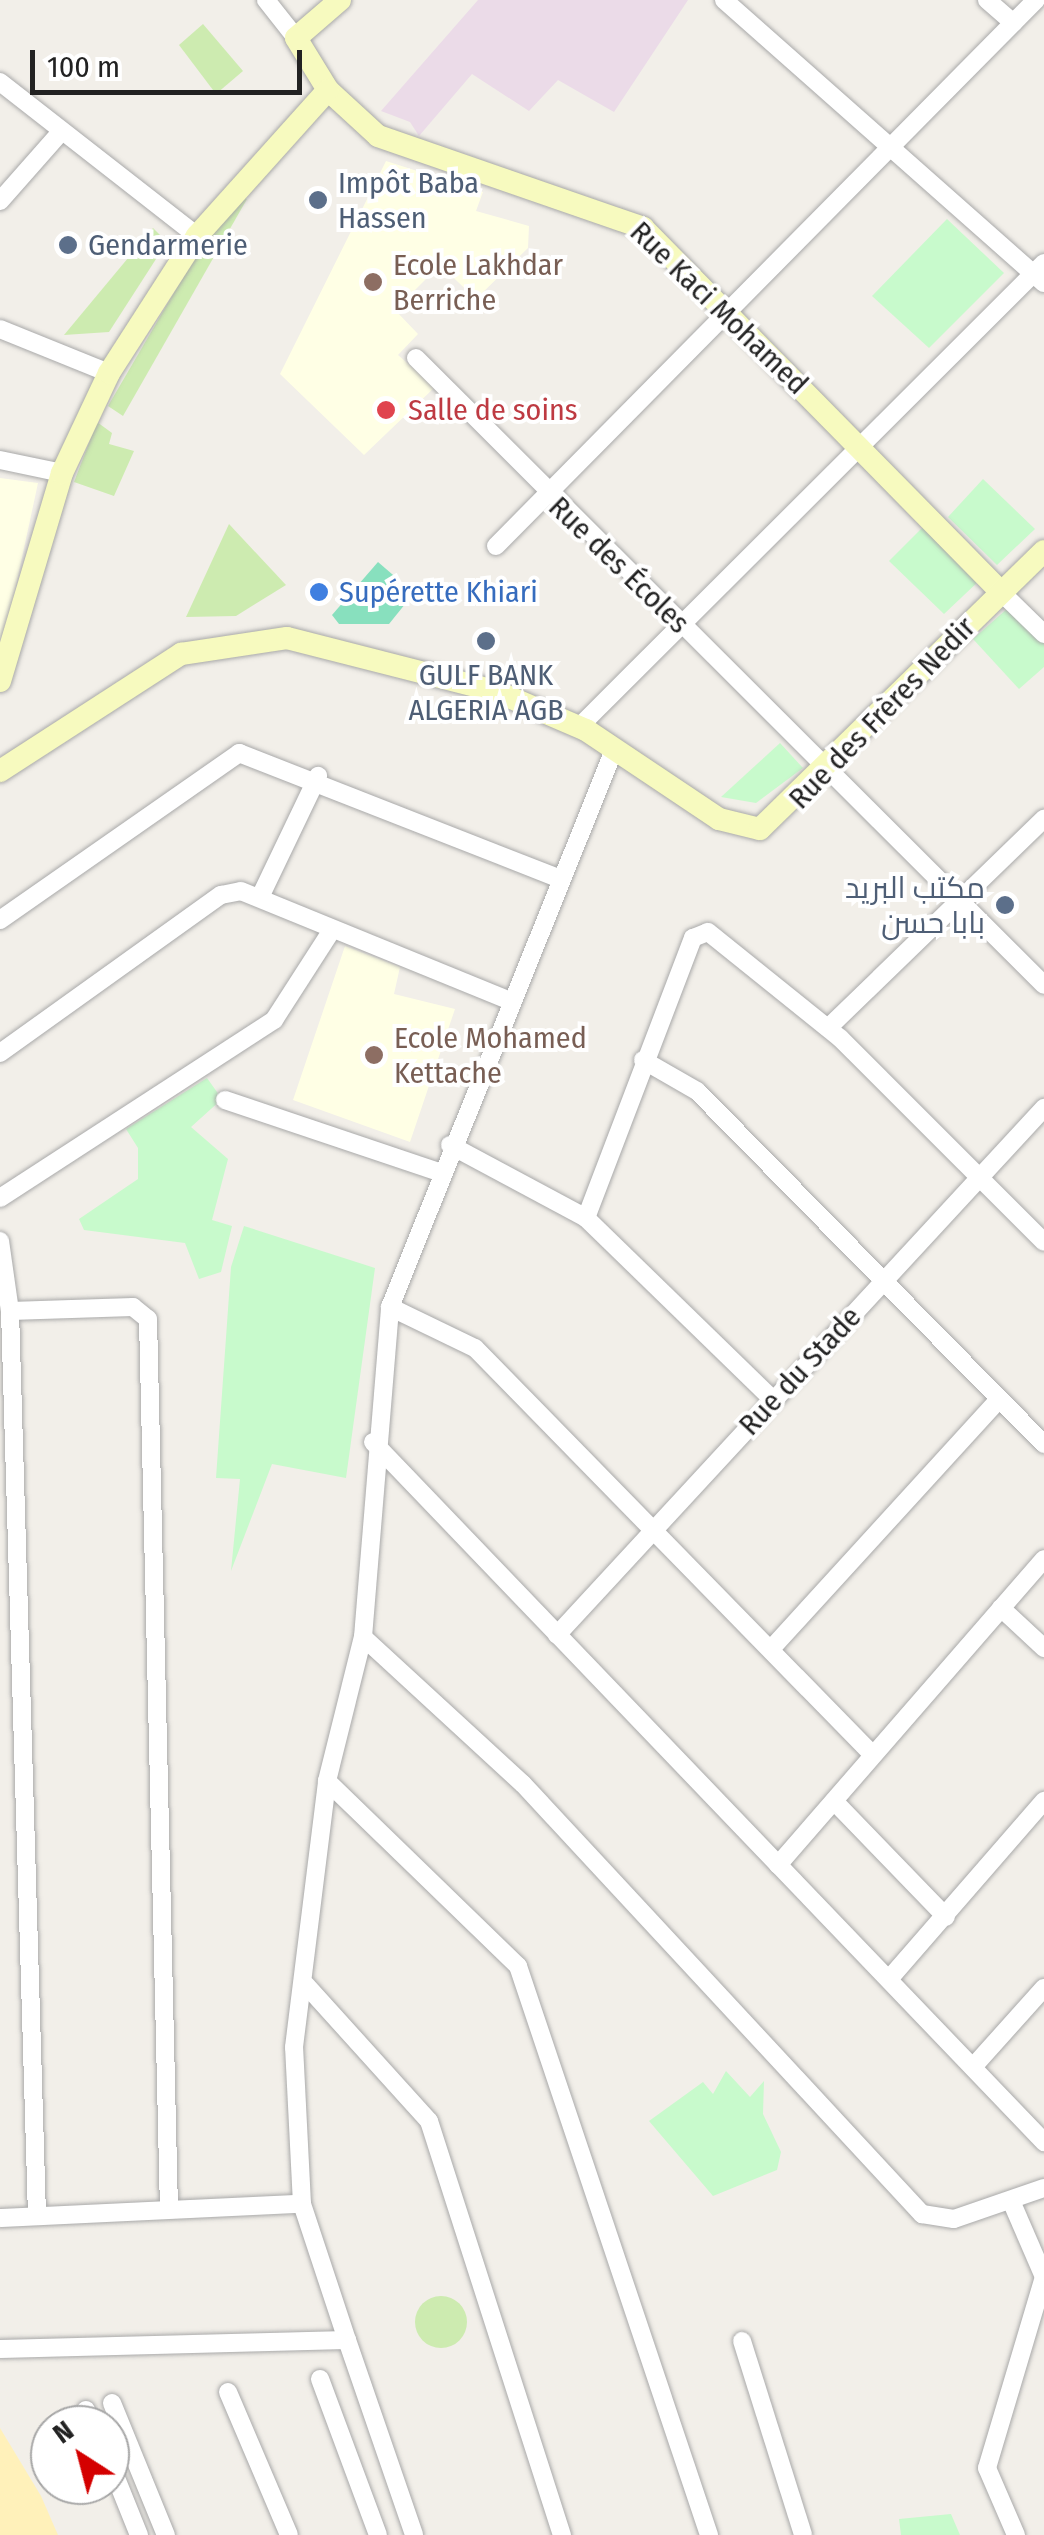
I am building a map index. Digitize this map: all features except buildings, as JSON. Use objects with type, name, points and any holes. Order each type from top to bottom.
[{"type":"street","points":[[266,0],[296,38],[340,0]]},
{"type":"street","points":[[579,727],[684,629],[857,444],[1040,273],[886,152],[724,0]]},
{"type":"street","points":[[987,0],[1013,23]]},
{"type":"street","points":[[496,546],[725,308],[1036,0]]},
{"type":"street","name":"Rue Kaci Mohamed","points":[[296,38],[328,90],[397,146],[626,216],[725,308],[1044,634]]},
{"type":"street","points":[[0,82],[60,133],[197,236]]},
{"type":"street","points":[[0,681],[62,473],[109,373],[197,236],[328,90]]},
{"type":"street","points":[[0,201],[60,133]]},
{"type":"street","points":[[0,329],[109,373]]},
{"type":"street","name":"Rue des Écoles","points":[[416,358],[547,496],[1044,984]]},
{"type":"street","points":[[0,460],[62,473]]},
{"type":"street","name":"Rue des Frères Nedir","points":[[0,771],[181,654],[267,640],[313,642],[495,691],[579,727],[742,828],[772,824],[1044,551]]},
{"type":"street","points":[[414,2535],[302,2204],[294,2048],[306,1985],[327,1781],[364,1637],[373,1442],[390,1307],[508,1000],[614,750]]},
{"type":"street","points":[[0,920],[240,753],[318,776],[561,879]]},
{"type":"street","points":[[262,893],[318,776]]},
{"type":"street","points":[[828,1028],[1044,818]]},
{"type":"street","points":[[2,1042],[221,896],[262,893],[332,930],[508,1000]]},
{"type":"street","points":[[0,1198],[274,1020],[332,930]]},
{"type":"street","points":[[586,1218],[643,1060],[700,932],[828,1028],[1044,1242]]},
{"type":"street","points":[[643,1060],[697,1091],[1044,1444]]},
{"type":"street","points":[[225,1100],[439,1172]]},
{"type":"street","name":"Rue du Stade","points":[[558,1636],[1044,1108]]},
{"type":"street","points":[[450,1145],[586,1218],[773,1400]]},
{"type":"street","points":[[0,1241],[10,1311],[9,1782],[37,2215]]},
{"type":"street","points":[[10,1311],[133,1307],[148,1319],[169,2207]]},
{"type":"street","points":[[390,1307],[475,1348],[655,1528],[869,1752]]},
{"type":"street","points":[[771,1649],[999,1399]]},
{"type":"street","points":[[373,1442],[1044,2142]]},
{"type":"street","points":[[778,1865],[834,1801],[869,1752],[1044,1559]]},
{"type":"street","points":[[1001,1608],[1044,1648]]},
{"type":"street","points":[[364,1637],[523,1784],[922,2214],[942,2222],[1012,2203],[1044,2188]]},
{"type":"street","points":[[327,1781],[518,1966],[709,2535]]},
{"type":"street","points":[[834,1801],[946,1917]]},
{"type":"street","points":[[890,1978],[1044,1801]]},
{"type":"street","points":[[306,1985],[428,2120],[562,2535]]},
{"type":"street","points":[[973,2067],[1044,1988]]},
{"type":"street","points":[[1012,2203],[1044,2277],[986,2468],[1016,2535]]},
{"type":"street","points":[[0,2218],[169,2207],[302,2204]]},
{"type":"street","points":[[0,2349],[347,2340]]},
{"type":"street","points":[[742,2341],[802,2535]]},
{"type":"street","points":[[320,2379],[378,2535]]},
{"type":"street","points":[[228,2392],[289,2535]]},
{"type":"street","points":[[112,2403],[166,2535]]},
{"type":"street","points":[[127,2505],[139,2535]]},
{"type":"shaded area","points":[[478,0],[688,0],[614,112],[558,80],[529,111],[472,74],[419,136],[410,122],[381,111]]},
{"type":"shaded area","name":"Ecole Lakhdar Berriche","points":[[386,161],[483,192],[476,211],[529,226],[528,248],[476,299],[440,265],[395,310],[418,334],[398,355],[435,387],[364,455],[280,374]]},
{"type":"shaded area","points":[[0,478],[38,483],[0,660]]},
{"type":"shaded area","name":"Ecole Mohamed Kettache","points":[[345,946],[400,967],[394,994],[455,1009],[410,1142],[293,1100]]},
{"type":"green space","points":[[203,24],[243,71],[216,94],[179,45]]},
{"type":"green space","points":[[242,197],[247,199],[123,416],[108,406],[200,248]]},
{"type":"green space","points":[[947,219],[1004,273],[929,348],[872,296]]},
{"type":"green space","points":[[153,228],[167,242],[109,332],[64,335]]},
{"type":"green space","points":[[97,422],[112,433],[109,444],[134,451],[114,496],[74,482]]},
{"type":"green space","points":[[983,479],[1035,529],[997,565],[948,517]]},
{"type":"green space","points":[[229,524],[286,585],[236,616],[186,617]]},
{"type":"green space","points":[[925,525],[981,579],[944,614],[889,561]]},
{"type":"green space","points":[[378,562],[414,593],[389,624],[339,624],[332,615]]},
{"type":"green space","points":[[1009,607],[1044,641],[1044,667],[1019,689],[973,639]]},
{"type":"green space","points":[[780,743],[803,768],[756,803],[721,797]]},
{"type":"green space","points":[[207,1078],[222,1099],[191,1127],[228,1159],[212,1220],[232,1226],[221,1272],[199,1279],[185,1243],[84,1230],[79,1219],[138,1179],[138,1148],[126,1129]]},
{"type":"green space","points":[[244,1226],[375,1268],[346,1478],[272,1464],[231,1571],[240,1479],[216,1478],[231,1267]]},
{"type":"green space","points":[[726,2071],[750,2097],[764,2081],[763,2114],[781,2152],[777,2170],[713,2196],[649,2121],[703,2082],[713,2094]]},
{"type":"green space","points":[[441,2296],[459,2304],[467,2322],[459,2340],[441,2348],[423,2340],[415,2322],[423,2304]]},
{"type":"green space","points":[[951,2514],[960,2535],[901,2535],[899,2519]]},
{"type":"sand","points":[[0,2428],[30,2478],[30,2505],[45,2505],[58,2535],[0,2535]]},
{"type":"place","name":"Impôt Baba Hassen","points":[[318,200]]},
{"type":"place","name":"Gendarmerie","points":[[68,245]]},
{"type":"place","name":"Ecole Lakhdar Berriche","points":[[373,282]]},
{"type":"place","name":"Salle de soins","points":[[386,410]]},
{"type":"place","name":"Supérette Khiari","points":[[319,592]]},
{"type":"place","name":"GULF BANK ALGERIA AGB","points":[[486,641]]},
{"type":"place","name":"مكتب البريد بابا حسن","points":[[1005,905]]},
{"type":"place","name":"Ecole Mohamed Kettache","points":[[374,1055]]}]
